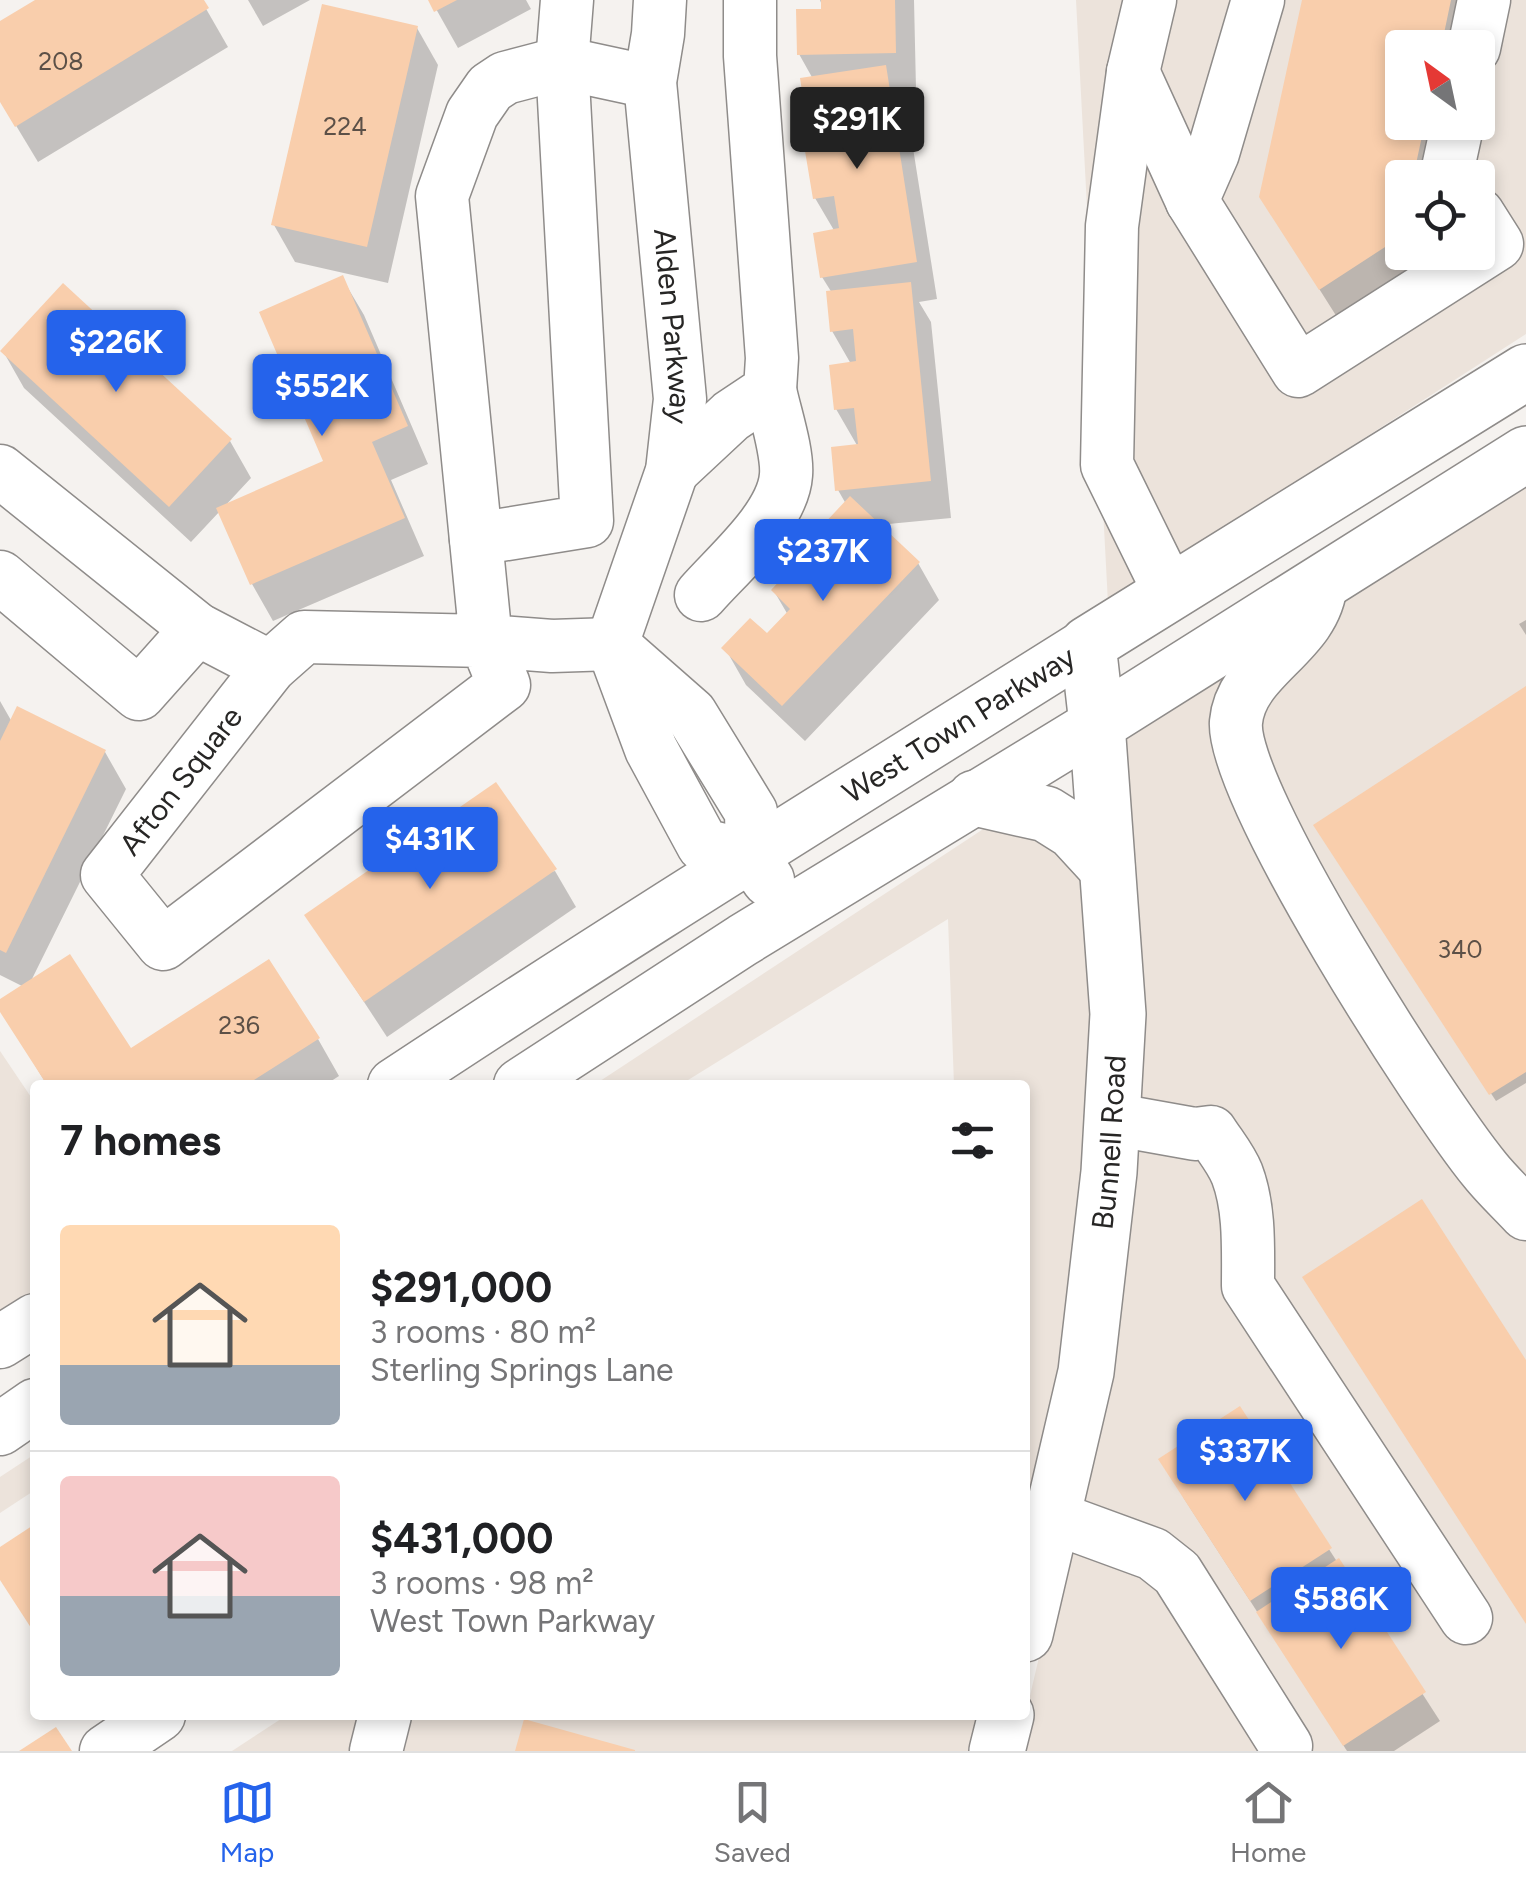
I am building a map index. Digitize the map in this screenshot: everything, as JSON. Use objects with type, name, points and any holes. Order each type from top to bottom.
[{"type":"main road","name":"West Town Parkway","points":[[1088,644],[1526,372]]},
{"type":"main road","points":[[1097,724],[1526,454]]},
{"type":"main road","name":"Bunnell Road","points":[[1030,1612],[1086,1372],[1109,1172],[1118,1014],[1088,644]]},
{"type":"main road","points":[[975,798],[1046,814],[1073,831],[1107,868]]},
{"type":"main road","points":[[998,1751],[1005,1720]]},
{"type":"street","points":[[476,539],[587,521],[562,63],[567,0]]},
{"type":"street","name":"Alden Parkway","points":[[612,644],[672,471],[679,392],[650,82],[660,0]]},
{"type":"street","points":[[701,595],[767,520],[782,498],[787,472],[771,374],[750,56],[750,0]]},
{"type":"street","points":[[1150,0],[1133,72],[1112,226],[1106,465],[1170,593]]},
{"type":"street","points":[[1192,202],[1213,153],[1258,0]]},
{"type":"street","points":[[1478,30],[1484,0]]},
{"type":"street","points":[[562,63],[650,82]]},
{"type":"street","name":"Afton Square","points":[[562,63],[505,78],[490,88],[472,114],[442,196],[486,641],[504,685],[163,944],[107,876],[270,667],[304,637],[486,641],[552,646],[612,644]]},
{"type":"street","points":[[1133,72],[1192,202],[1298,372],[1457,270]]},
{"type":"street","points":[[679,392],[771,374]]},
{"type":"street","points":[[672,471],[771,374]]},
{"type":"street","points":[[0,471],[197,629],[270,667]]},
{"type":"street","points":[[0,577],[139,694],[197,629]]},
{"type":"street","points":[[1321,583],[1319,602],[1310,621],[1240,704],[1236,724],[1242,755],[1290,862],[1408,1059],[1484,1169],[1526,1214]]},
{"type":"street","points":[[612,644],[651,749],[704,845],[752,857],[790,911]]},
{"type":"street","name":"West Town Parkway","points":[[402,1080],[590,956],[1088,644]]},
{"type":"street","points":[[555,1076],[790,911],[1097,724]]},
{"type":"street","points":[[1111,1119],[1195,1134],[1211,1132],[1236,1170],[1242,1190],[1248,1286],[1466,1618]]},
{"type":"street","points":[[0,1342],[30,1323]]},
{"type":"street","points":[[0,1428],[30,1409]]},
{"type":"street","points":[[1052,1517],[1153,1554],[1177,1573],[1286,1746]]},
{"type":"street","points":[[106,1751],[152,1720]]},
{"type":"street","points":[[376,1751],[384,1720]]},
{"type":"shaded area","points":[[1076,0],[1526,0],[1526,334],[1108,603]]},
{"type":"shaded area","points":[[1526,479],[1526,1751],[1017,1751],[1024,1720],[1030,1720],[1030,1696],[1105,1376],[1117,743]]},
{"type":"shaded area","points":[[994,822],[1041,832],[1089,874],[1099,1012],[1069,1366],[1030,1531],[1030,1080],[954,1080],[948,919],[688,1080],[602,1080]]},
{"type":"shaded area","points":[[0,1051],[30,1096],[30,1298],[0,1317]]},
{"type":"shaded area","points":[[30,1457],[30,1493],[0,1513],[0,1477]]},
{"type":"shaded area","points":[[279,1720],[365,1720],[357,1751],[232,1751]]},
{"type":"shaded area","points":[[403,1720],[986,1720],[978,1751],[395,1751]]},
{"type":"building","points":[[35,0],[204,0],[209,8],[15,127],[0,102],[0,21]]},
{"type":"building","points":[[428,0],[457,0],[434,12]]},
{"type":"building","points":[[821,0],[895,0],[896,53],[797,55],[796,9],[821,9]]},
{"type":"building","points":[[1302,0],[1451,0],[1445,30],[1385,30],[1385,140],[1421,140],[1417,160],[1385,160],[1385,247],[1319,290],[1259,197]]},
{"type":"building","points":[[322,4],[418,26],[367,247],[271,225]]},
{"type":"building","points":[[886,65],[917,262],[820,278],[813,233],[839,228],[834,196],[813,199],[805,151],[811,150],[800,78]]},
{"type":"building","points":[[343,275],[408,426],[372,442],[405,518],[250,585],[216,508],[323,461],[259,312]]},
{"type":"building","points":[[911,282],[931,481],[835,491],[831,447],[858,444],[854,408],[834,410],[829,365],[856,361],[853,329],[830,332],[826,291]]},
{"type":"building","points":[[63,283],[232,439],[169,507],[0,351]]},
{"type":"building","points":[[850,496],[920,562],[782,706],[721,648],[750,618],[767,633],[790,609],[771,590],[800,559],[816,574],[842,547],[821,527]]},
{"type":"building","points":[[1526,686],[1526,1072],[1489,1095],[1313,825]]},
{"type":"building","points":[[17,706],[106,750],[6,953],[0,950],[0,741]]},
{"type":"building","points":[[496,782],[557,869],[364,1002],[304,915]]},
{"type":"building","points":[[70,954],[131,1048],[269,959],[320,1038],[254,1080],[44,1080],[0,1012],[0,999]]},
{"type":"building","points":[[1422,1199],[1526,1360],[1526,1624],[1302,1277]]},
{"type":"building","points":[[1240,1406],[1332,1548],[1250,1601],[1158,1459]]},
{"type":"building","points":[[30,1527],[30,1626],[0,1580],[0,1547]]},
{"type":"building","points":[[1339,1558],[1426,1692],[1343,1746],[1256,1612]]},
{"type":"building","points":[[524,1720],[635,1750],[635,1751],[515,1751]]},
{"type":"building","points":[[56,1727],[72,1751],[19,1751]]}]
